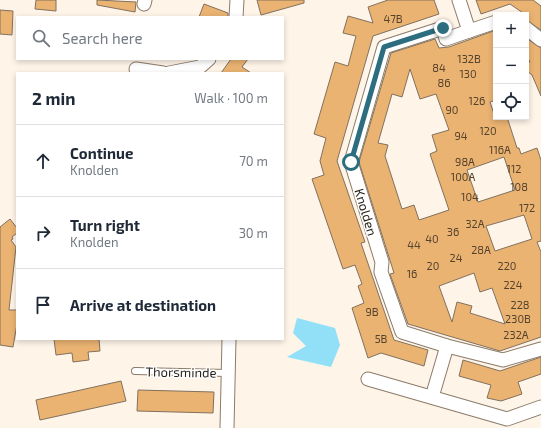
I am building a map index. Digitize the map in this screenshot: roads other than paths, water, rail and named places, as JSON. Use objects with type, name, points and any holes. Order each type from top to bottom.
[{"type":"street","points":[[236,16],[237,0]]},
{"type":"street","points":[[459,0],[469,32]]},
{"type":"street","name":"Knolden","points":[[493,23],[446,39],[443,28],[384,47],[351,162],[382,262],[381,272],[402,332],[447,346],[504,360],[541,349]]},
{"type":"street","points":[[529,30],[541,40]]},
{"type":"street","points":[[173,72],[200,67],[208,60]]},
{"type":"street","points":[[136,69],[156,72]]},
{"type":"street","name":"Thorsminde","points":[[227,428],[229,340]]},
{"type":"street","points":[[432,397],[447,346]]},
{"type":"street","points":[[368,379],[432,397],[507,423],[541,407]]},
{"type":"lane","name":"Thorsminde","points":[[135,371],[228,373]]},
{"type":"water","points":[[297,318],[335,328],[340,345],[331,367],[287,357],[306,346],[293,333]]}]
